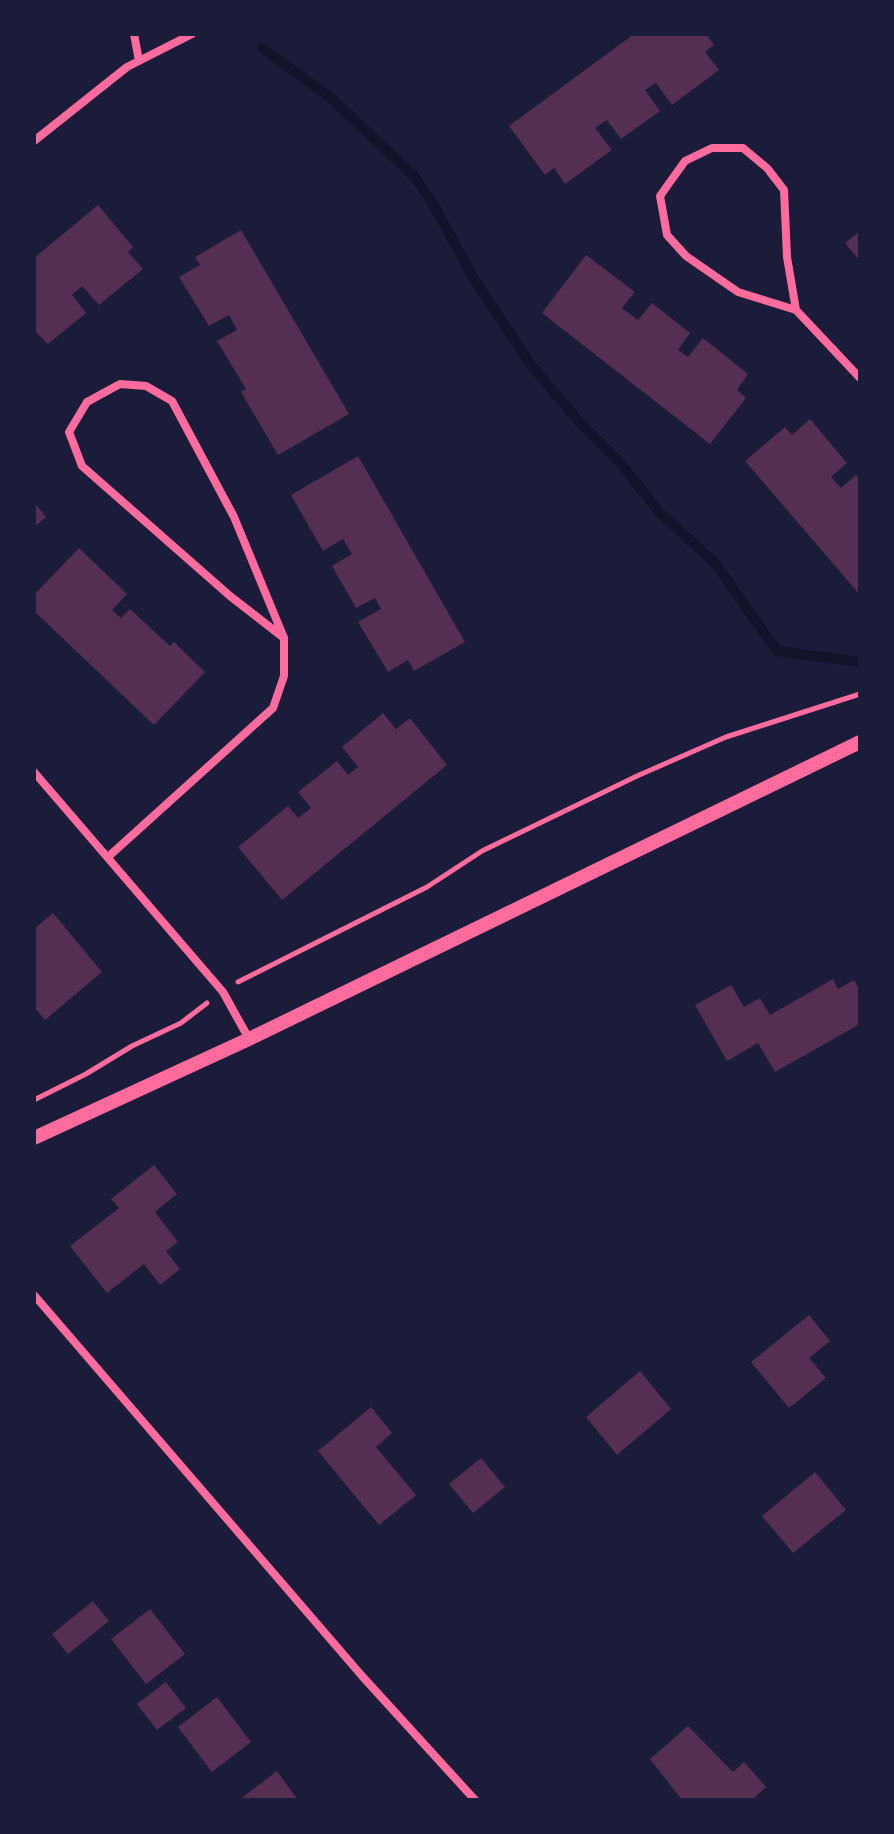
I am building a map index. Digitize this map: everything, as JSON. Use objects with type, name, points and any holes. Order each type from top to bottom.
[{"type":"street","points":[[134,34],[139,61]]},
{"type":"street","points":[[34,141],[127,67],[192,34]]},
{"type":"street","points":[[796,310],[787,257],[784,190],[767,168],[743,148],[712,148],[685,161],[660,196],[667,235],[686,256],[738,292],[796,310],[860,378]]},
{"type":"street","points":[[108,857],[273,708],[284,676],[284,638],[234,517],[172,401],[146,386],[120,384],[87,402],[69,432],[82,466],[230,596],[284,638]]},
{"type":"street","points":[[34,1138],[249,1039],[860,742]]},
{"type":"street","points":[[34,772],[223,992],[249,1039]]},
{"type":"street","points":[[34,1295],[362,1676],[475,1800]]},
{"type":"path","points":[[239,981],[427,887],[482,851],[637,776],[726,737],[860,694]]},
{"type":"path","points":[[34,1100],[181,1023],[208,1003]]},
{"type":"building","points":[[634,34],[706,34],[714,45],[705,52],[719,70],[672,105],[656,83],[645,90],[660,111],[621,139],[607,120],[595,128],[612,150],[565,184],[554,168],[545,175],[509,126]]},
{"type":"building","points":[[98,205],[133,247],[128,252],[143,269],[99,305],[82,286],[72,295],[86,313],[48,344],[34,330],[34,258]]},
{"type":"building","points":[[241,230],[349,414],[278,455],[241,392],[246,389],[217,341],[237,330],[229,315],[209,326],[179,277],[200,265],[195,257]]},
{"type":"building","points":[[860,231],[860,261],[845,243]]},
{"type":"building","points":[[586,255],[635,292],[622,308],[638,320],[652,303],[690,333],[678,350],[688,357],[703,338],[748,374],[737,390],[746,398],[710,444],[542,313]]},
{"type":"building","points":[[810,419],[847,463],[831,477],[841,488],[856,475],[860,480],[860,595],[745,461],[785,427],[792,435]]},
{"type":"building","points":[[358,456],[465,642],[414,671],[408,660],[388,672],[358,622],[381,609],[375,598],[356,608],[332,566],[352,554],[343,539],[323,551],[291,495]]},
{"type":"building","points":[[34,502],[46,517],[34,527]]},
{"type":"building","points":[[79,548],[127,594],[112,610],[121,618],[130,609],[170,646],[174,642],[205,672],[154,725],[34,611],[34,595]]},
{"type":"building","points":[[383,713],[396,729],[410,718],[447,765],[282,900],[238,847],[288,806],[298,818],[311,808],[298,792],[337,761],[348,775],[358,767],[342,747]]},
{"type":"building","points":[[53,913],[102,972],[45,1020],[34,1007],[34,929]]},
{"type":"building","points":[[833,979],[838,989],[854,980],[860,991],[860,1024],[775,1072],[758,1043],[727,1061],[695,1005],[731,985],[744,1007],[760,998],[770,1015]]},
{"type":"building","points":[[154,1165],[177,1194],[155,1212],[178,1242],[166,1251],[180,1269],[160,1285],[144,1264],[107,1293],[70,1246],[119,1208],[111,1199]]},
{"type":"building","points":[[809,1315],[830,1341],[809,1358],[826,1378],[789,1408],[751,1362]]},
{"type":"building","points":[[640,1371],[671,1409],[617,1455],[586,1417]]},
{"type":"building","points":[[371,1407],[392,1433],[376,1447],[416,1495],[379,1525],[318,1451]]},
{"type":"building","points":[[481,1458],[505,1487],[473,1513],[449,1484]]},
{"type":"building","points":[[815,1472],[846,1510],[793,1553],[762,1516]]},
{"type":"building","points":[[93,1601],[109,1621],[68,1654],[52,1634]]},
{"type":"building","points":[[150,1609],[185,1654],[146,1684],[111,1639]]},
{"type":"building","points":[[166,1682],[186,1708],[157,1730],[137,1704]]},
{"type":"building","points":[[217,1697],[251,1742],[212,1772],[178,1727]]},
{"type":"building","points":[[688,1726],[733,1772],[744,1762],[766,1787],[755,1797],[758,1800],[682,1800],[650,1759]]},
{"type":"building","points":[[277,1771],[298,1800],[239,1800]]},
{"type":"waterway","points":[[262,48],[330,97],[415,177],[474,279],[531,365],[584,427],[623,466],[658,511],[715,563],[777,651],[860,662]]}]
